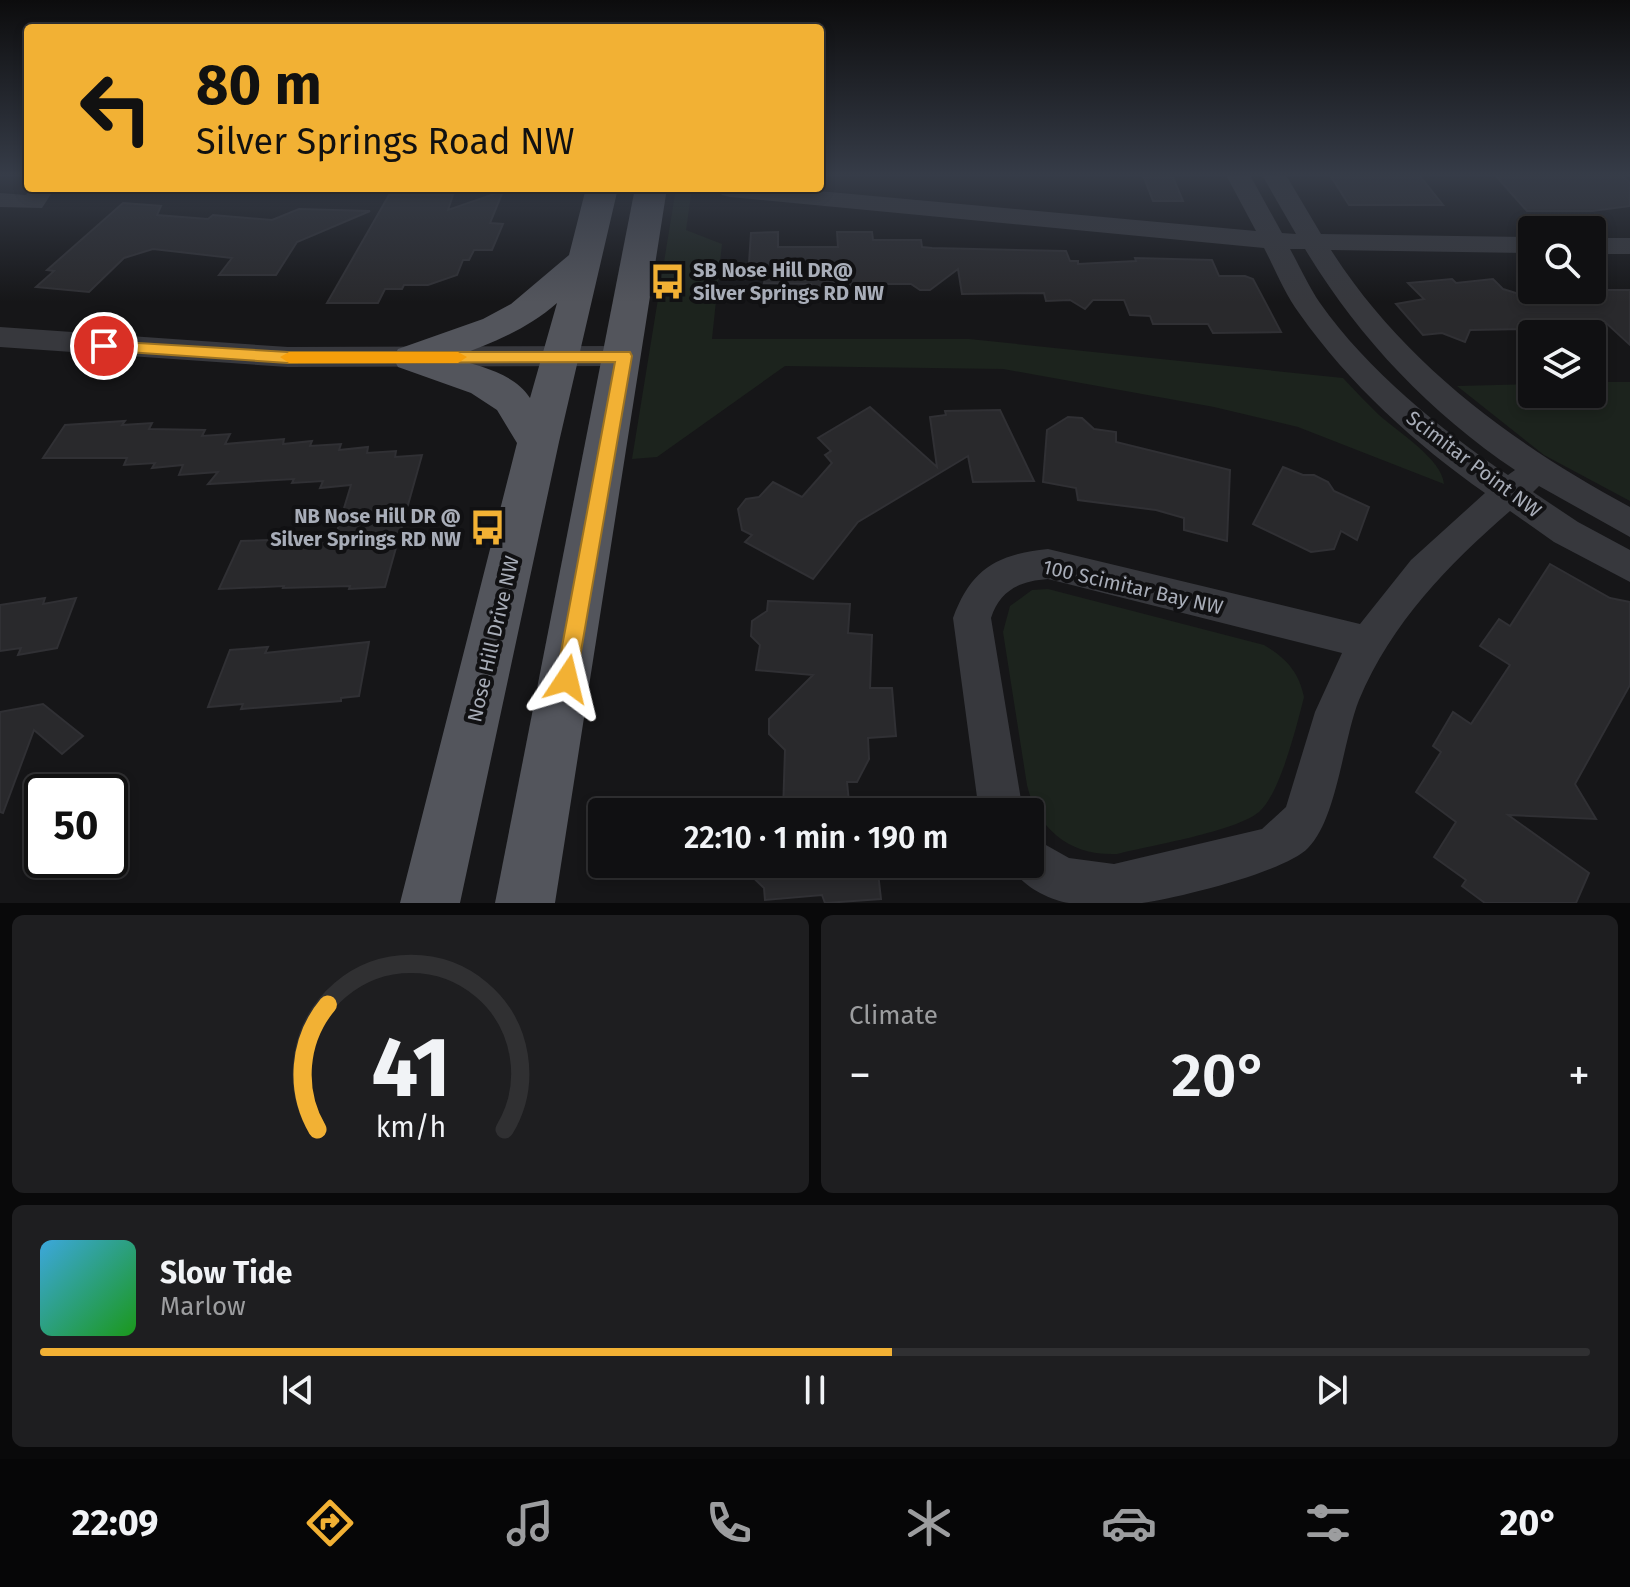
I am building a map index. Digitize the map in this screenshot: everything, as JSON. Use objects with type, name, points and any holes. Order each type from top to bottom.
[{"type":"main road","name":"Nose Hill Drive NW","points":[[430,903],[594,217]]},
{"type":"main road","points":[[525,903],[646,217]]},
{"type":"main road","points":[[412,358],[496,328],[524,312],[582,262]]},
{"type":"main road","points":[[412,358],[485,383],[511,400],[538,442]]},
{"type":"street","points":[[1021,217],[1276,241],[1518,245]]},
{"type":"street","name":"Scimitar Point NW","points":[[1262,217],[1309,308],[1358,366],[1410,417],[1508,493],[1566,532],[1630,567]]},
{"type":"street","name":"Scimitar Point NW","points":[[1299,217],[1360,311],[1410,368],[1466,416],[1538,469],[1630,523]]},
{"type":"street","points":[[1606,246],[1630,246]]},
{"type":"street","points":[[0,337],[288,357],[624,356]]},
{"type":"street","points":[[1044,867],[1062,879],[1088,887],[1114,887],[1269,849],[1286,840],[1297,831],[1305,816],[1341,698],[1369,643],[1407,585],[1455,538],[1538,469]]},
{"type":"street","name":"100 Scimitar Bay NW","points":[[999,798],[972,618],[984,589],[1011,569],[1048,564],[1369,643]]},
{"type":"shaded area","points":[[671,217],[688,217],[686,230],[722,244],[712,339],[969,339],[1343,378],[1379,415],[1428,456],[1436,465],[1444,484],[1298,427],[1214,407],[1003,369],[785,366],[657,457],[632,459]]},
{"type":"shaded area","points":[[1606,382],[1630,382],[1630,501],[1544,455],[1457,386],[1518,384],[1518,408],[1606,408]]},
{"type":"shaded area","points":[[1048,589],[1264,645],[1279,655],[1295,673],[1304,697],[1281,775],[1259,812],[1212,832],[1117,854],[1085,850],[1058,837],[1044,822],[1044,798],[1031,798],[1027,785],[1003,632],[1010,606],[1032,590]]},
{"type":"building","points":[[107,217],[272,220],[279,217],[356,217],[297,242],[276,275],[219,275],[232,258],[153,249],[124,258],[89,292],[36,287],[54,271],[47,270]]},
{"type":"building","points":[[376,217],[492,217],[490,223],[503,224],[492,250],[474,250],[469,260],[463,260],[457,275],[428,285],[385,289],[378,303],[327,303]]},
{"type":"building","points":[[778,232],[778,247],[838,247],[837,232],[872,232],[873,240],[921,240],[922,247],[932,248],[1066,251],[1070,261],[1078,261],[1078,264],[1136,261],[1135,258],[1212,260],[1219,276],[1253,279],[1281,332],[1213,333],[1208,324],[1153,324],[1150,316],[1130,315],[1124,300],[1093,300],[1085,309],[1070,300],[1046,301],[1044,293],[962,294],[958,269],[930,290],[920,290],[911,284],[873,284],[873,290],[811,291],[811,284],[764,283],[765,278],[748,278],[751,233]]},
{"type":"building","points":[[1493,279],[1503,289],[1518,294],[1518,304],[1606,304],[1606,290],[1630,290],[1630,345],[1606,320],[1518,320],[1518,329],[1470,330],[1465,342],[1442,333],[1423,335],[1396,304],[1424,299],[1408,283]]},
{"type":"building","points":[[870,407],[937,467],[930,417],[946,415],[945,411],[1000,410],[1034,481],[973,482],[968,456],[858,522],[813,579],[745,542],[752,535],[742,530],[738,509],[746,499],[759,497],[773,482],[802,497],[832,463],[825,455],[831,451],[818,438]]},
{"type":"building","points":[[1068,417],[1082,418],[1094,429],[1116,432],[1116,442],[1230,470],[1227,541],[1184,530],[1184,518],[1156,510],[1078,500],[1076,488],[1043,482],[1047,430]]},
{"type":"building","points":[[125,421],[122,425],[152,423],[149,429],[205,430],[202,436],[230,434],[225,444],[284,439],[283,444],[312,441],[310,446],[341,444],[339,450],[368,447],[367,453],[396,451],[395,457],[422,455],[385,587],[219,589],[241,541],[335,538],[351,485],[320,488],[323,481],[292,483],[294,479],[208,484],[218,472],[179,475],[183,465],[152,468],[155,463],[124,465],[127,458],[43,458],[65,425]]},
{"type":"building","points":[[1283,467],[1303,475],[1314,475],[1328,482],[1334,491],[1369,507],[1357,540],[1341,531],[1334,549],[1311,552],[1253,524]]},
{"type":"building","points":[[1550,564],[1610,598],[1630,602],[1630,685],[1575,784],[1596,819],[1508,815],[1589,873],[1576,903],[1485,903],[1462,886],[1466,880],[1434,857],[1456,822],[1416,792],[1441,752],[1433,746],[1453,712],[1471,724],[1510,665],[1480,646],[1499,619],[1510,626]]},
{"type":"building","points":[[45,598],[43,604],[76,598],[57,648],[18,655],[21,648],[0,651],[0,605]]},
{"type":"building","points":[[768,601],[850,604],[848,633],[872,635],[870,688],[892,688],[896,736],[868,738],[869,759],[857,782],[847,782],[849,798],[783,798],[785,750],[769,734],[769,719],[813,675],[756,670],[760,645],[751,636],[752,621],[767,611]]},
{"type":"building","points":[[369,642],[359,696],[341,698],[341,701],[241,709],[243,704],[208,707],[230,650],[268,647],[265,653]]},
{"type":"building","points":[[43,704],[83,736],[62,754],[34,730],[3,813],[0,812],[0,712]]},
{"type":"building","points":[[754,878],[879,878],[881,899],[825,903],[822,895],[765,900],[764,888]]},
{"type":"slow traffic","points":[[289,357],[458,357]]},
{"type":"place","name":"SB Nose Hill DR@ Silver Springs RD NW","points":[[667,282]]},
{"type":"place","name":"NB Nose Hill DR @ Silver Springs RD NW","points":[[487,527]]},
{"type":"route","points":[[104,346],[288,357],[624,356],[567,679]]}]
